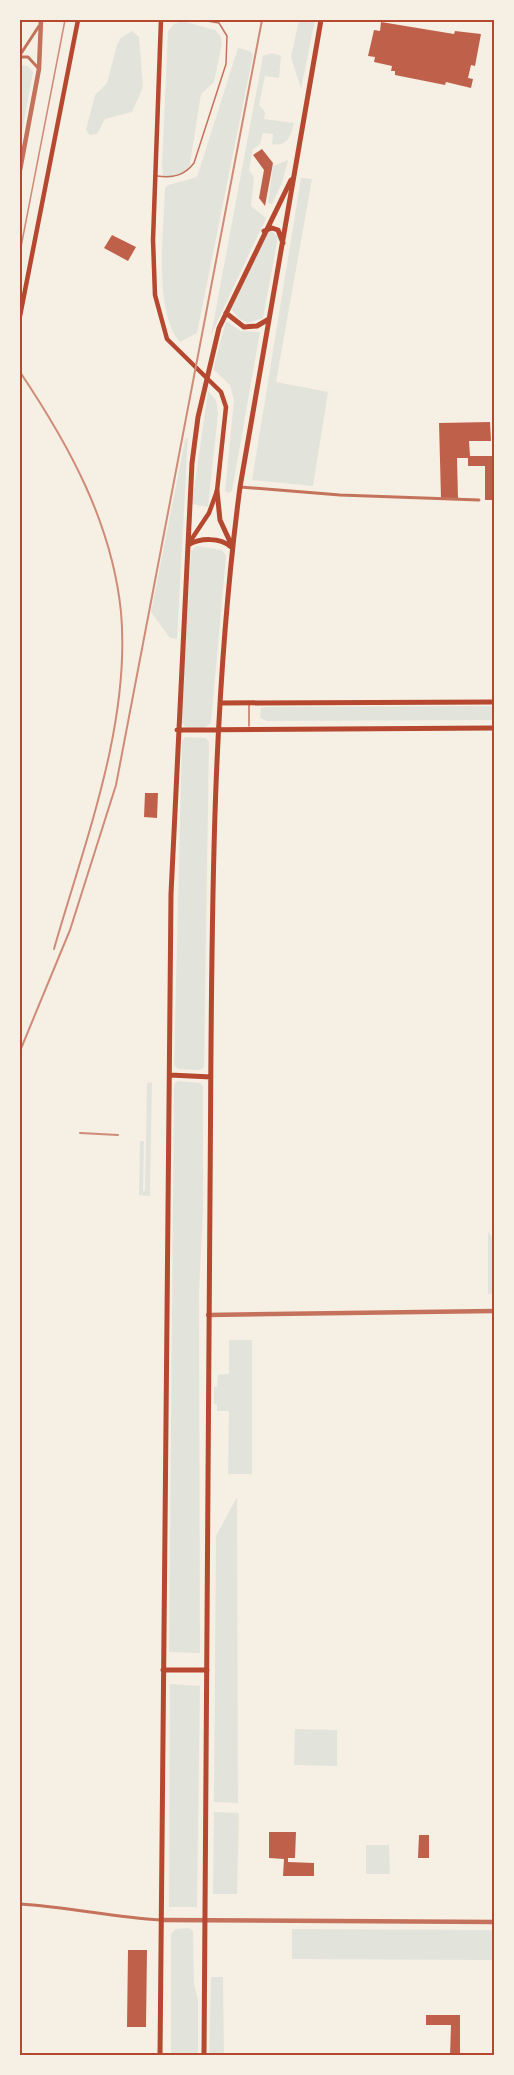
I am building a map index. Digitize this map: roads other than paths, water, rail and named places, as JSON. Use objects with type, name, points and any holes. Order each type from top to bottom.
[{"type":"main road","points":[[20,316],[77,20]]},
{"type":"main road","points":[[161,20],[154,285],[167,339],[221,392],[226,418],[217,491],[220,520],[232,548]]},
{"type":"main road","points":[[204,2055],[208,1315],[218,731],[232,548],[240,487],[321,20]]},
{"type":"main road","points":[[160,2055],[172,839],[188,545],[198,417],[212,352],[226,313],[264,231],[293,176]]},
{"type":"main road","points":[[264,231],[278,230],[283,248]]},
{"type":"main road","points":[[226,313],[244,327],[257,326],[269,318]]},
{"type":"main road","points":[[188,545],[208,513],[217,491]]},
{"type":"main road","points":[[188,545],[199,540],[214,540],[227,543],[232,548]]},
{"type":"main road","points":[[220,703],[495,702]]},
{"type":"main road","points":[[177,730],[495,728]]},
{"type":"main road","points":[[170,1075],[212,1077]]},
{"type":"main road","points":[[163,1670],[207,1670]]},
{"type":"street","points":[[39,69],[28,57],[20,56],[41,20]]},
{"type":"street","points":[[20,170],[39,69],[39,26]]},
{"type":"street","points":[[240,487],[361,496],[479,500]]},
{"type":"street","points":[[208,1315],[495,1311]]},
{"type":"street","points":[[20,1904],[79,1909],[120,1918],[162,1920],[495,1922]]},
{"type":"lane","points":[[156,176],[171,178],[186,172],[194,163],[226,64],[227,36],[219,23],[202,20]]},
{"type":"lane","points":[[249,703],[249,730]]},
{"type":"tram line","points":[[20,252],[65,20]]},
{"type":"railway","points":[[20,1051],[70,930],[116,785],[262,20]]},
{"type":"railway","points":[[20,372],[55,428],[86,486],[108,547],[121,612],[122,654],[119,697],[112,740],[103,783],[54,949]]},
{"type":"railway","points":[[80,1133],[118,1135]]}]
